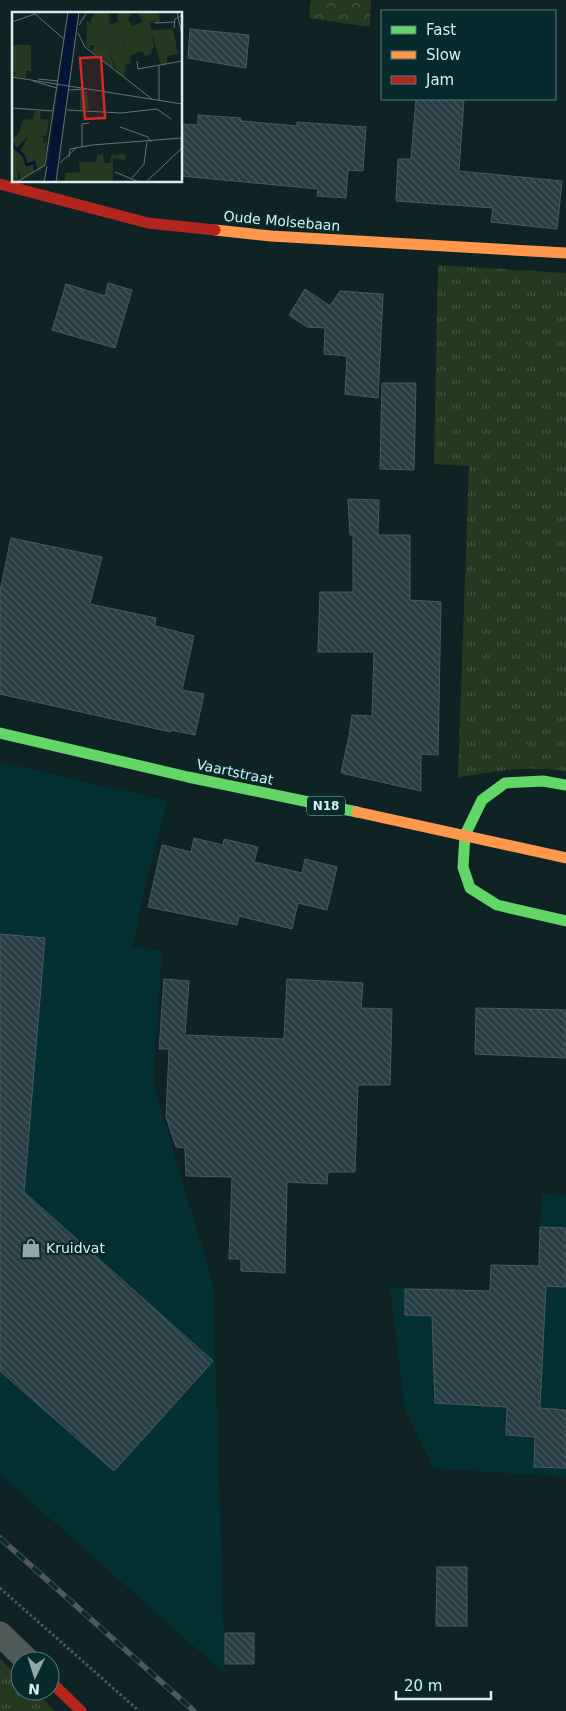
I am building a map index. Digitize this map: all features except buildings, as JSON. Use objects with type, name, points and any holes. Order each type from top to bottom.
[{"type":"street","name":"Oude Molsebaan","points":[[0,184],[148,223],[271,236],[566,253]]},
{"type":"street","name":"Vaartstraat","points":[[0,734],[188,777],[566,858]]},
{"type":"street","points":[[566,785],[543,781],[505,783],[482,800],[465,835],[463,868],[470,888],[497,905],[566,922]]},
{"type":"street","points":[[0,1634],[18,1651]]},
{"type":"street","points":[[60,1691],[81,1711]]},
{"type":"path","points":[[0,1588],[139,1711]]},
{"type":"shaded area","points":[[0,762],[168,801],[145,884],[133,947],[162,950],[153,1084],[213,1284],[225,1674],[0,1474]]},
{"type":"shaded area","points":[[542,1194],[566,1196],[566,1477],[433,1468],[405,1410],[390,1287],[536,1291]]},
{"type":"green space","points":[[311,0],[371,0],[370,27],[309,18]]},
{"type":"green space","points":[[438,265],[566,273],[566,771],[512,770],[458,778],[469,466],[434,464]]},
{"type":"green space","points":[[0,1659],[10,1668],[10,1701],[44,1701],[55,1711],[0,1711]]},
{"type":"railway","points":[[0,1538],[194,1711]]},
{"type":"traffic: fast","points":[[0,733],[188,777],[357,812]]},
{"type":"traffic: fast","points":[[566,785],[543,781],[505,783],[482,800],[465,835],[463,867],[470,888],[497,905],[566,921]]},
{"type":"traffic: slow","points":[[215,230],[271,236],[566,253]]},
{"type":"traffic: slow","points":[[357,812],[566,858]]},
{"type":"traffic: jam","points":[[0,184],[148,223],[215,230]]},
{"type":"traffic: jam","points":[[60,1691],[81,1711]]},
{"type":"place","name":"Kruidvat","points":[[31,1248]]}]
